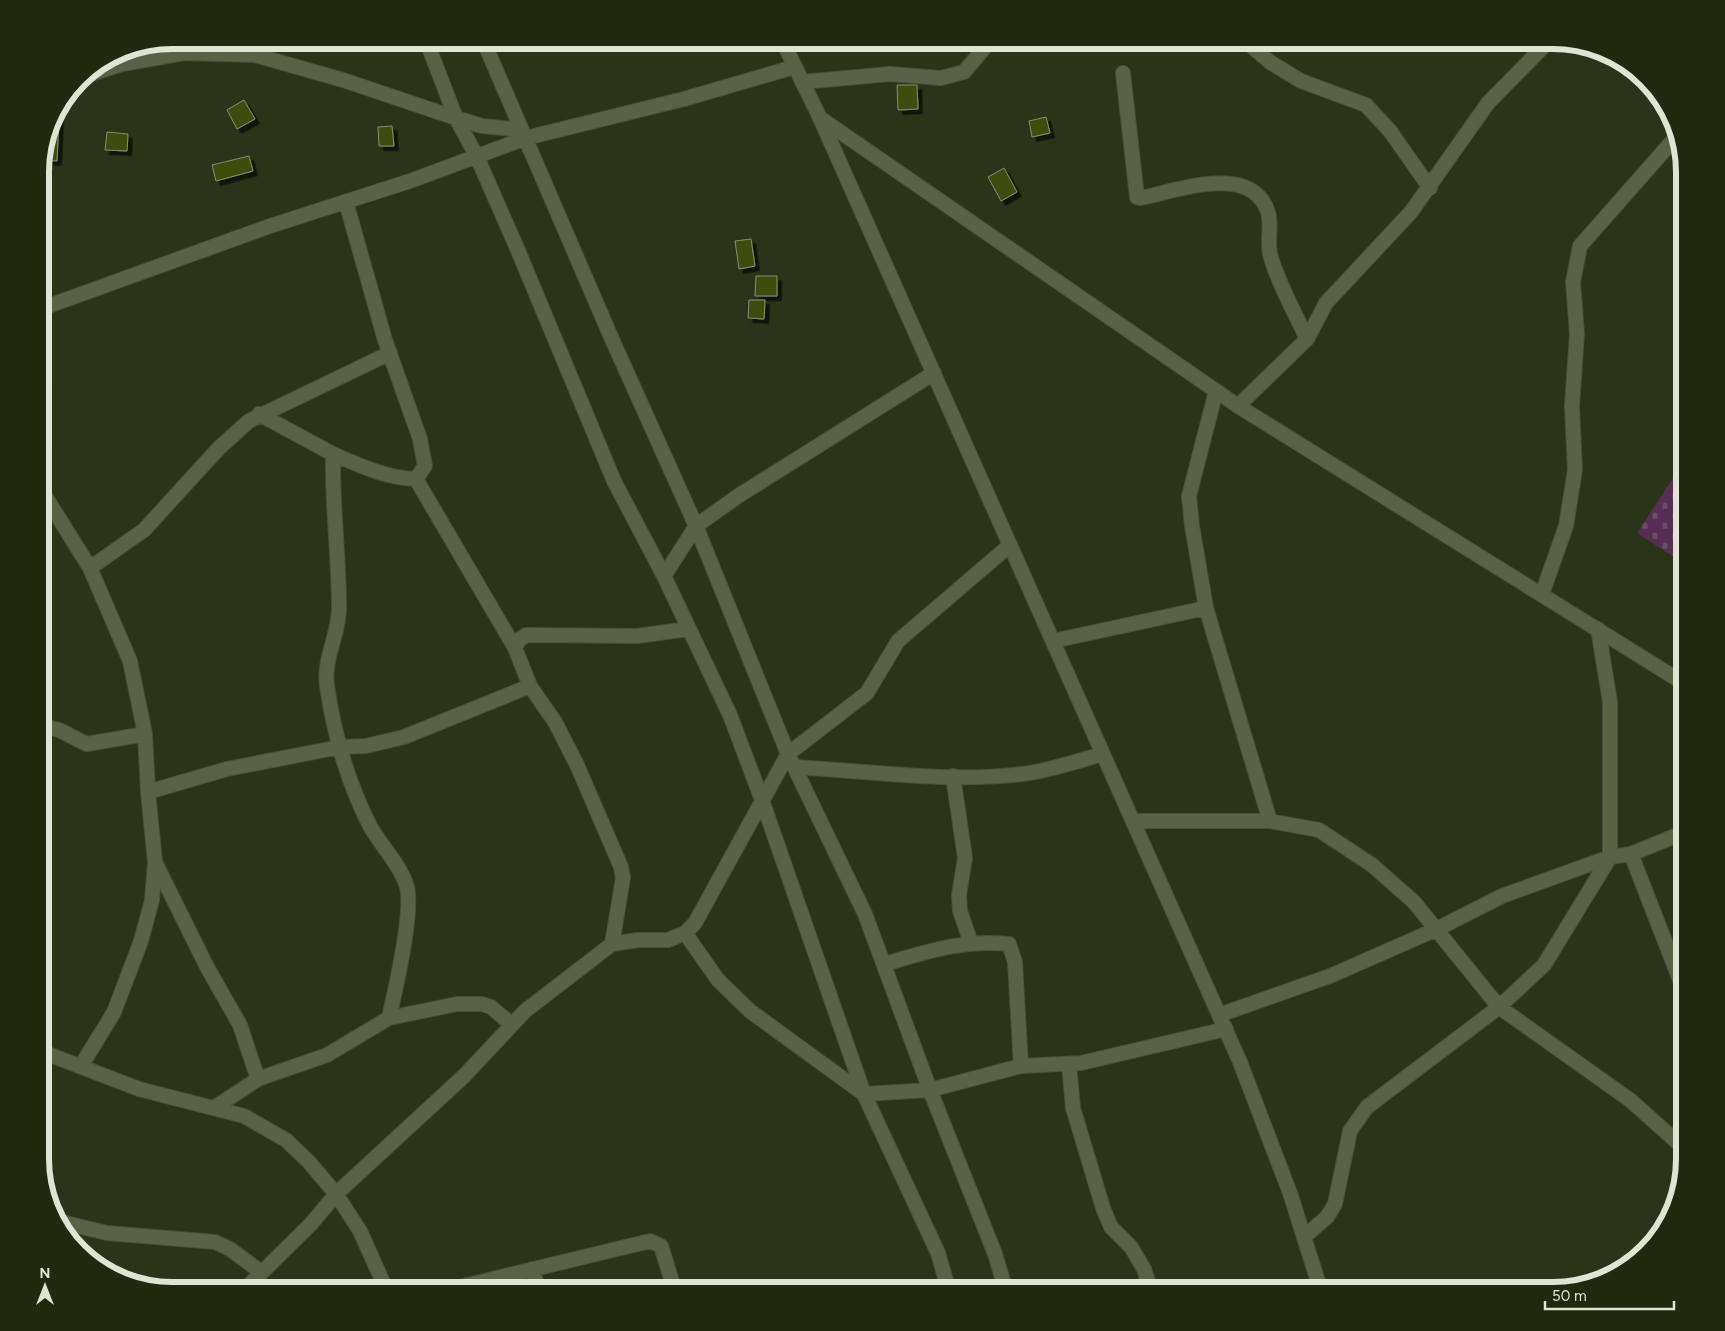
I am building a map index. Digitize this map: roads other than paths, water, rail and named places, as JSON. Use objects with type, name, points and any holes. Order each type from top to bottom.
[{"type":"street","points":[[429,49],[456,118],[477,157],[614,481],[664,576],[730,715],[762,800],[864,1094],[938,1254],[946,1282]]},
{"type":"street","points":[[486,49],[611,337],[696,526],[788,754],[864,914],[930,1090],[995,1254],[1003,1282]]},
{"type":"street","points":[[786,49],[820,118],[1226,1029],[1290,1193],[1318,1282]]},
{"type":"street","points":[[802,82],[890,74],[941,78],[964,72],[983,49]]},
{"type":"street","points":[[1255,49],[1270,62],[1301,81],[1366,105],[1390,131],[1430,188]]},
{"type":"street","points":[[1238,406],[1307,339],[1326,303],[1411,212],[1430,188],[1488,103],[1541,49]]},
{"type":"street","points":[[105,69],[122,64],[184,53],[255,55],[351,82],[482,126],[524,134]]},
{"type":"street","points":[[49,306],[179,258],[477,157],[524,134],[684,99],[794,67]]},
{"type":"street","points":[[1123,73],[1137,197],[1230,182],[1241,184],[1251,190],[1260,198],[1267,210],[1270,254],[1307,339]]},
{"type":"street","points":[[820,118],[1238,406],[1676,678]]},
{"type":"street","points":[[1542,594],[1566,526],[1575,470],[1572,406],[1577,334],[1574,282],[1580,246],[1672,141]]},
{"type":"street","points":[[346,202],[390,353],[423,455],[424,466],[416,479]]},
{"type":"street","points":[[90,568],[144,530],[219,448],[259,414],[390,353]]},
{"type":"street","points":[[664,576],[696,526],[738,496],[934,373]]},
{"type":"street","points":[[1216,391],[1189,496],[1192,526],[1206,608],[1270,821]]},
{"type":"street","points":[[259,414],[298,437],[376,472],[416,479],[515,648],[530,686],[555,722],[577,765],[621,867],[623,878],[612,944]]},
{"type":"street","points":[[333,454],[332,492],[339,610],[326,669],[340,747],[352,787],[371,828],[407,884],[405,933],[389,1018]]},
{"type":"street","points":[[49,502],[90,568],[130,661],[145,734],[148,792],[155,862],[152,900],[141,942],[114,1012],[82,1066]]},
{"type":"street","points":[[252,1282],[311,1224],[336,1194],[464,1076],[510,1024],[612,944],[638,940],[668,940],[685,933],[695,923],[788,754],[867,693],[898,641],[1010,545]]},
{"type":"street","points":[[1053,641],[1206,608]]},
{"type":"street","points":[[515,648],[519,640],[526,635],[637,636],[688,629]]},
{"type":"street","points":[[1304,1237],[1327,1216],[1335,1204],[1350,1130],[1367,1107],[1499,1006],[1544,965],[1610,857],[1610,702],[1598,629]]},
{"type":"street","points":[[148,792],[227,769],[340,747],[366,746],[404,737],[530,686]]},
{"type":"street","points":[[49,726],[65,731],[87,744],[145,734]]},
{"type":"street","points":[[794,767],[953,776],[1025,774],[1103,754]]},
{"type":"street","points":[[953,776],[965,858],[959,895],[960,910],[970,943]]},
{"type":"street","points":[[1133,821],[1270,821],[1318,830],[1372,865],[1414,902],[1499,1006],[1630,1100],[1676,1141]]},
{"type":"street","points":[[1219,1014],[1330,976],[1437,930],[1502,896],[1610,857],[1631,854],[1676,836]]},
{"type":"street","points":[[1631,854],[1676,970]]},
{"type":"street","points":[[155,862],[207,967],[240,1025],[258,1079]]},
{"type":"street","points":[[685,933],[718,980],[750,1011],[864,1094],[930,1090],[1021,1066],[1081,1063],[1226,1029]]},
{"type":"street","points":[[884,964],[970,943],[983,941],[1009,944],[1014,962],[1021,1066]]},
{"type":"street","points":[[214,1108],[258,1079],[327,1055],[389,1018],[457,1004],[482,1004],[491,1006],[510,1024]]},
{"type":"street","points":[[49,1054],[139,1089],[244,1116],[286,1140],[310,1162],[336,1194],[360,1231],[383,1282]]},
{"type":"street","points":[[1069,1064],[1073,1108],[1103,1208],[1111,1227],[1131,1247],[1140,1262],[1148,1282]]},
{"type":"street","points":[[67,1223],[125,1236],[215,1242],[230,1249],[261,1272]]},
{"type":"street","points":[[479,1282],[650,1241],[661,1246],[672,1282]]},
{"type":"street","points":[[532,1269],[536,1282]]}]
